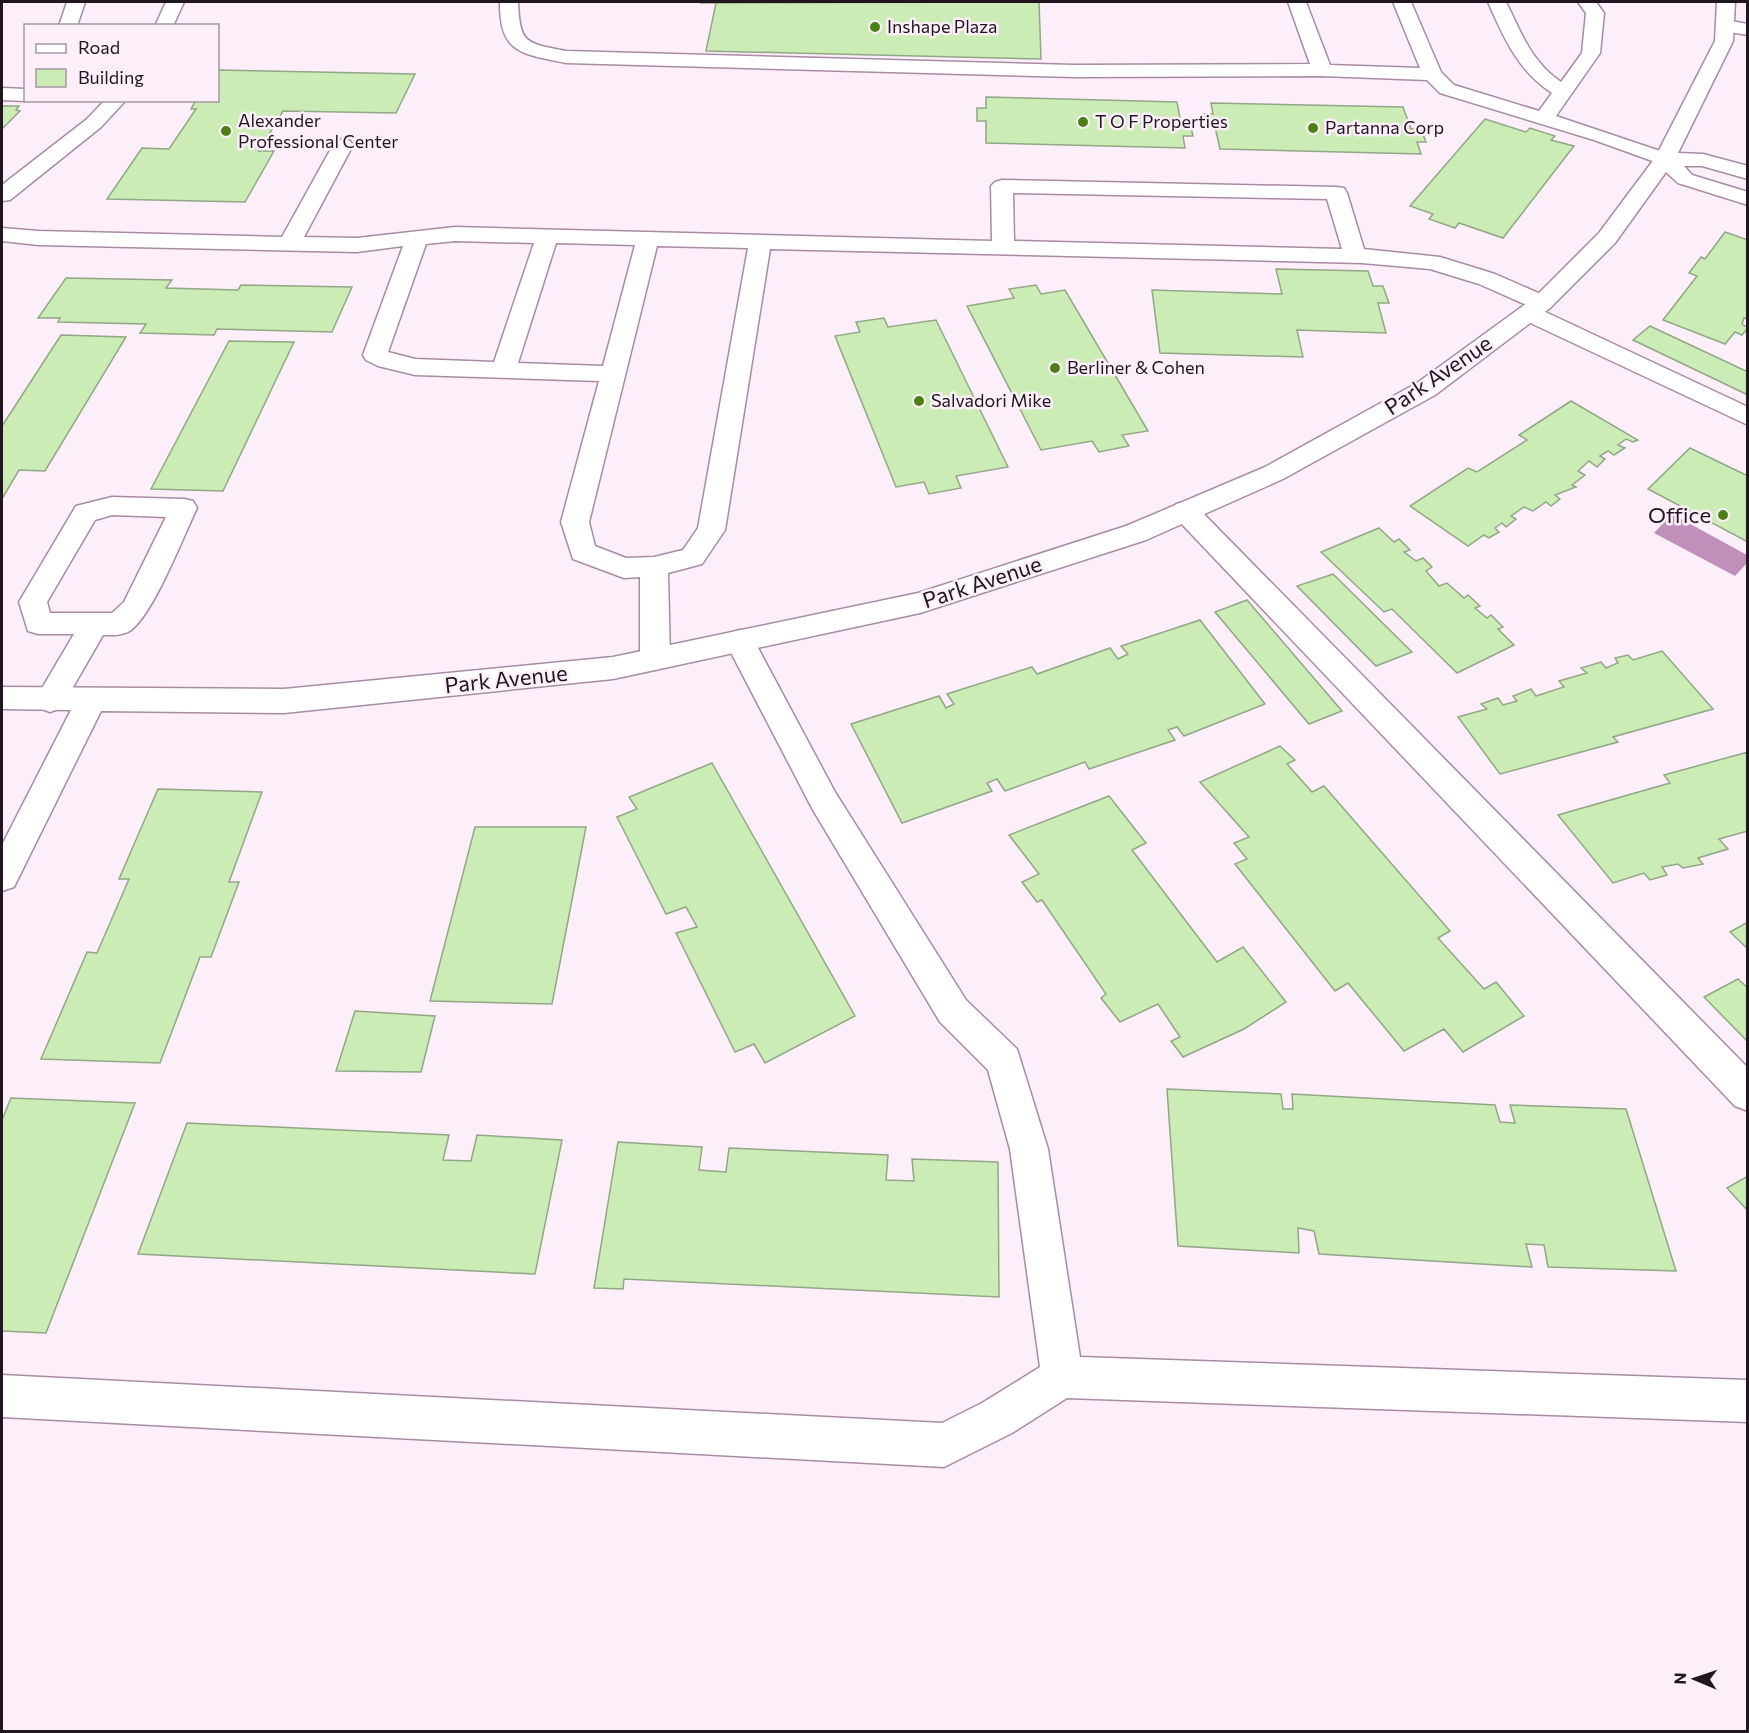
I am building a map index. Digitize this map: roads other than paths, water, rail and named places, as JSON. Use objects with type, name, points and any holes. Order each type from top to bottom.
[{"type":"street","points":[[69,24],[76,2]]},
{"type":"street","points":[[165,24],[175,2]]},
{"type":"street","points":[[509,2],[508,23],[513,36],[525,49],[566,57],[1074,71],[1322,69],[1337,72],[1432,74]]},
{"type":"street","points":[[1297,2],[1322,69]]},
{"type":"street","points":[[1402,2],[1432,74],[1447,89],[1544,118],[1665,159],[1703,160],[1748,173]]},
{"type":"street","points":[[1497,2],[1516,43],[1537,74],[1563,92]]},
{"type":"street","points":[[1544,118],[1591,52],[1595,13],[1587,2]]},
{"type":"street","name":"Park Avenue","points":[[2,698],[91,701],[284,701],[613,668],[920,603],[1136,533],[1274,473],[1426,389],[1535,308],[1607,238],[1665,159],[1733,19]]},
{"type":"street","points":[[2,94],[24,95]]},
{"type":"street","points":[[2,195],[94,123],[114,102]]},
{"type":"street","points":[[289,244],[343,145]]},
{"type":"street","points":[[1665,159],[1685,179],[1748,199]]},
{"type":"street","points":[[1003,248],[1002,186],[1336,193],[1354,256]]},
{"type":"street","points":[[2,235],[357,245],[455,234],[1354,256],[1432,262],[1487,279],[1535,308],[1748,417]]},
{"type":"street","points":[[504,370],[547,236]]},
{"type":"street","points":[[417,239],[375,355],[387,361],[415,367],[613,374]]},
{"type":"street","points":[[648,239],[575,522],[583,552],[624,568],[654,567],[692,557],[711,531],[760,242]]},
{"type":"street","points":[[112,506],[184,508],[135,609],[119,624],[95,624],[38,623],[33,602],[85,513],[112,506]]},
{"type":"street","points":[[1185,511],[1748,1094]]},
{"type":"street","points":[[654,567],[655,659]]},
{"type":"street","points":[[50,700],[95,624]]},
{"type":"street","points":[[740,641],[824,801],[953,1011],[1004,1061],[1029,1149],[1062,1377]]},
{"type":"street","points":[[2,876],[91,701]]},
{"type":"street","points":[[2,1396],[944,1445],[997,1418],[1062,1377],[1748,1401]]},
{"type":"place","name":"Inshape Plaza","points":[[875,27]]},
{"type":"place","name":"T O F Properties","points":[[1083,122]]},
{"type":"place","name":"Partanna Corp","points":[[1313,128]]},
{"type":"place","name":"Alexander Professional Center","points":[[226,131]]},
{"type":"place","name":"Berliner & Cohen","points":[[1055,368]]},
{"type":"place","name":"Salvadori Mike","points":[[919,401]]},
{"type":"place","name":"Office","points":[[1723,515]]}]
